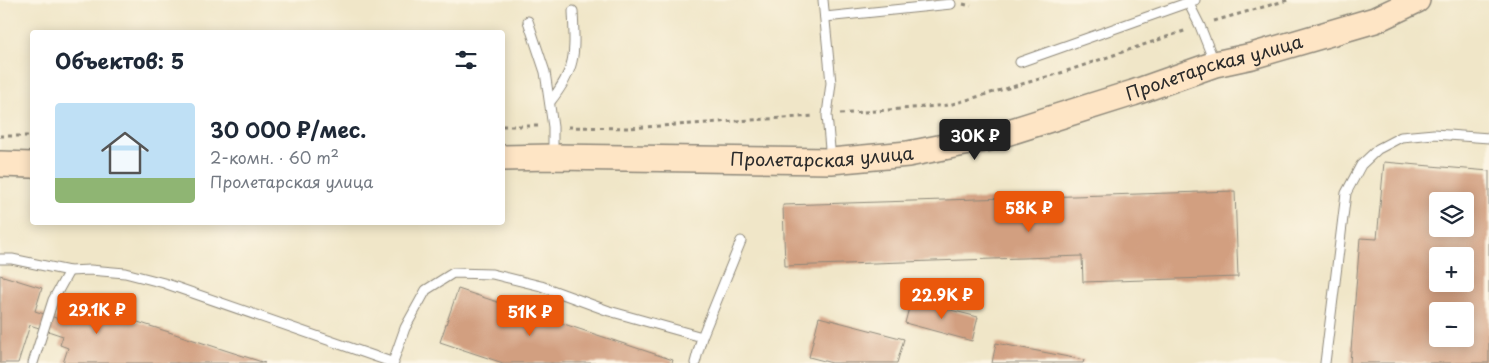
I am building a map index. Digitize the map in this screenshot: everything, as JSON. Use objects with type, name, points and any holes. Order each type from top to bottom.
[{"type":"main road","name":"Пролетарская улица","points":[[505,158],[832,161],[908,154],[990,138],[1133,93],[1215,64],[1252,56],[1375,20],[1417,0]]},
{"type":"main road","points":[[0,164],[30,165]]},
{"type":"lane","points":[[823,0],[831,83],[827,115],[832,161]]},
{"type":"lane","points":[[1020,62],[1190,1],[1215,64]]},
{"type":"lane","points":[[826,17],[951,4]]},
{"type":"lane","points":[[550,102],[562,87],[573,64],[573,11]]},
{"type":"lane","points":[[528,21],[545,72],[553,127],[553,157]]},
{"type":"lane","points":[[1325,363],[1346,193],[1360,165],[1378,149],[1401,137],[1434,134],[1489,138]]},
{"type":"lane","points":[[695,363],[702,337],[742,241]]},
{"type":"lane","points":[[0,259],[12,259],[69,271],[90,270],[125,273],[164,283],[394,363],[405,328],[426,290],[452,273],[492,274],[541,286],[608,311],[702,337]]},
{"type":"lane","points":[[33,363],[53,300],[69,271]]},
{"type":"path","points":[[505,126],[629,128],[949,106],[1064,72],[1200,26],[1288,0]]},
{"type":"path","points":[[0,136],[30,136]]},
{"type":"building","points":[[1384,162],[1489,171],[1489,363],[1350,363],[1360,238],[1377,239]]},
{"type":"building","points":[[1235,191],[1238,277],[1083,282],[1082,256],[785,266],[783,205]]},
{"type":"building","points":[[0,275],[42,288],[35,311],[68,322],[72,308],[83,312],[85,305],[265,363],[63,363],[68,348],[60,345],[63,336],[30,325],[18,363],[0,363]]},
{"type":"building","points":[[458,289],[673,360],[672,363],[503,363],[440,342]]},
{"type":"building","points":[[911,300],[978,317],[972,341],[905,323]]},
{"type":"building","points":[[819,317],[904,339],[897,363],[832,363],[809,357]]},
{"type":"building","points":[[996,343],[1084,360],[1083,363],[992,363]]}]
